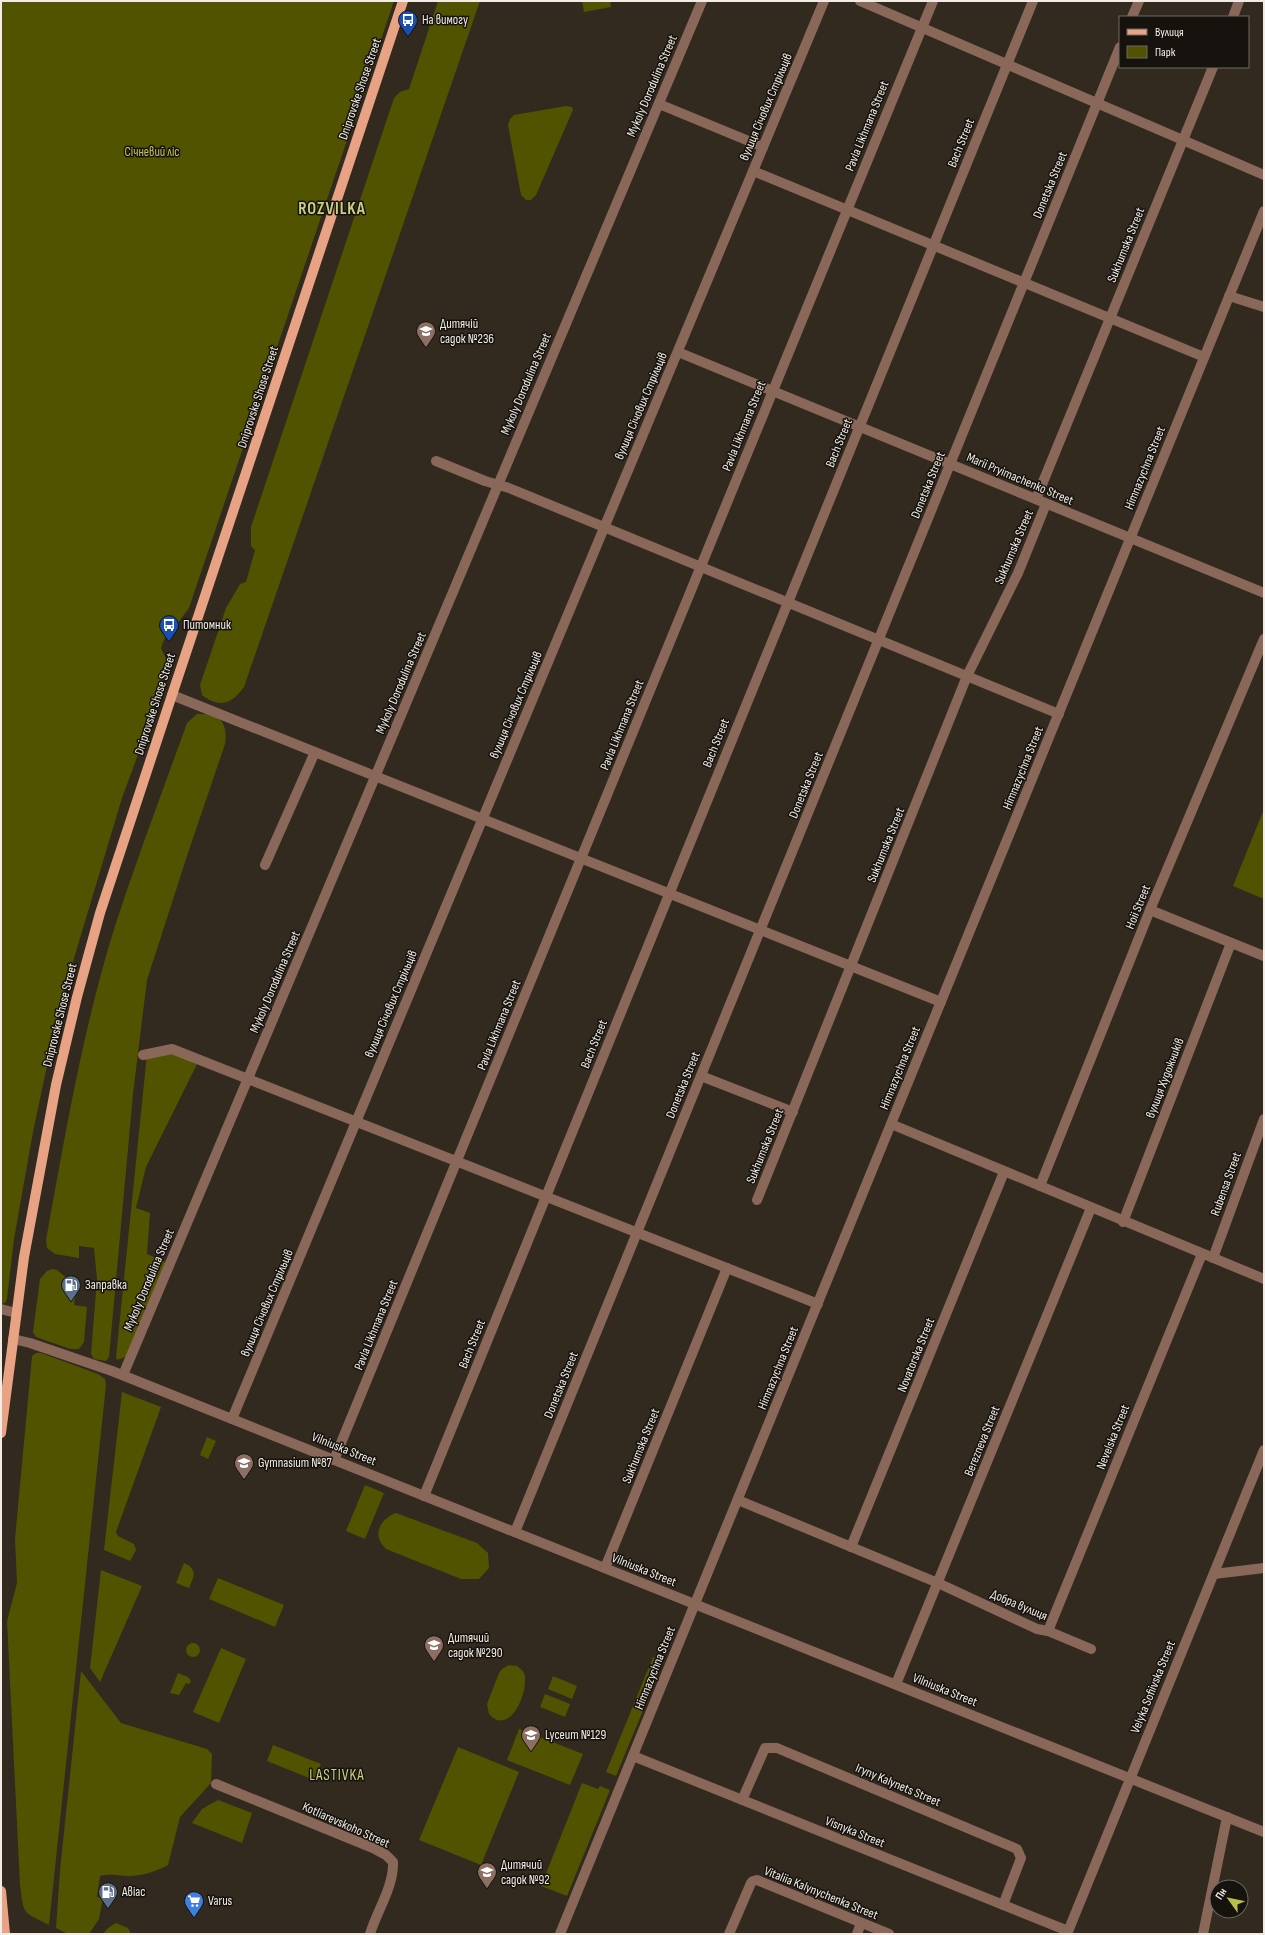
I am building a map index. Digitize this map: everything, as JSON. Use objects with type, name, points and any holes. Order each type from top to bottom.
[{"type":"main road","name":"Dniprovske Shose Street","points":[[1,1433],[24,1257],[56,1085],[77,997],[100,913],[403,1]]},
{"type":"main road","points":[[1,1891],[5,1934]]},
{"type":"street","name":"Mykoly Dorodulina Street","points":[[123,1375],[702,1]]},
{"type":"street","name":"вулиця Січових Стрільців","points":[[232,1419],[824,1]]},
{"type":"street","points":[[860,1],[1264,175]]},
{"type":"street","name":"Pavla Likhmana Street","points":[[334,1460],[933,1]]},
{"type":"street","name":"Bach Street","points":[[424,1496],[1032,1]]},
{"type":"street","points":[[1132,16],[1139,1]]},
{"type":"street","points":[[1233,16],[1240,1]]},
{"type":"street","name":"Donetska Street","points":[[515,1532],[1119,50]]},
{"type":"street","name":"Sukhumska Street","points":[[1036,499],[1212,68]]},
{"type":"street","points":[[659,104],[763,147]]},
{"type":"street","points":[[753,171],[1204,357]]},
{"type":"street","name":"Himnazychna Street","points":[[562,1933],[1264,211]]},
{"type":"street","points":[[1229,296],[1264,307]]},
{"type":"street","name":"Marii Pryimachenko Street","points":[[678,352],[772,392],[1264,593]]},
{"type":"street","points":[[436,461],[1059,714]]},
{"type":"street","name":"Sukhumska Street","points":[[757,1200],[967,676],[1018,573],[1046,504]]},
{"type":"street","name":"Hoii Street","points":[[1040,1186],[1150,910],[1264,639]]},
{"type":"street","points":[[172,695],[941,1002]]},
{"type":"street","points":[[265,865],[315,752]]},
{"type":"street","points":[[1150,910],[1264,956]]},
{"type":"street","name":"вулиця Художників","points":[[1123,1222],[1231,943]]},
{"type":"street","points":[[144,1055],[172,1049],[818,1304]]},
{"type":"street","points":[[701,1076],[792,1112]]},
{"type":"street","name":"Rubensa Street","points":[[1213,1258],[1264,1119]]},
{"type":"street","points":[[891,1124],[1123,1222],[1264,1279]]},
{"type":"street","name":"Novatorska Street","points":[[851,1547],[1004,1172]]},
{"type":"street","name":"Berezneva Street","points":[[896,1684],[1091,1208]]},
{"type":"street","name":"Nevelska Street","points":[[1048,1631],[1202,1254]]},
{"type":"street","name":"Sukhumska Street","points":[[605,1568],[727,1268]]},
{"type":"street","points":[[1,1309],[16,1313]]},
{"type":"street","name":"Vilniuska Street","points":[[13,1339],[30,1343],[123,1375],[1264,1832]]},
{"type":"street","name":"Velyka Sofiivska Street","points":[[1068,1932],[1264,1450]]},
{"type":"street","points":[[738,1500],[938,1583]]},
{"type":"street","points":[[1214,1574],[1264,1568]]},
{"type":"street","name":"Добра вулиця","points":[[938,1583],[1037,1628],[1091,1649]]},
{"type":"street","name":"Iryny Kalynets Street","points":[[742,1800],[765,1748],[777,1748],[1017,1849],[1021,1858],[1003,1905]]},
{"type":"street","name":"Visnyka Street","points":[[633,1756],[1068,1932]]},
{"type":"street","name":"Kotliarevskoho Street","points":[[216,1784],[374,1848],[386,1855],[393,1862],[394,1870],[370,1934]]},
{"type":"street","points":[[1203,1934],[1227,1817]]},
{"type":"street","name":"Vitaliia Kalynychenka Street","points":[[729,1934],[753,1880],[757,1880],[889,1934]]},
{"type":"street","points":[[857,1934],[861,1923]]},
{"type":"green space","name":"Січневий ліс","points":[[1,1],[394,1],[189,608],[175,627],[167,632],[161,648],[168,663],[163,687],[122,798],[60,1005],[33,1132],[14,1239],[7,1299],[5,1303],[1,1304]]},
{"type":"green space","points":[[438,1],[480,1],[244,687],[234,698],[229,701],[224,703],[214,702],[202,695],[200,685],[226,608],[240,584],[246,582],[255,550],[251,546],[251,527],[394,98],[400,92],[409,89]]},
{"type":"green space","points":[[582,1],[610,1],[611,7],[584,12]]},
{"type":"green space","points":[[566,106],[572,107],[573,110],[536,195],[531,200],[526,200],[521,195],[508,125],[510,119],[514,115]]},
{"type":"green space","points":[[197,714],[212,715],[221,720],[224,725],[226,736],[225,744],[147,980],[133,1094],[109,1357],[106,1361],[94,1359],[91,1354],[97,1279],[94,1248],[79,1246],[79,1258],[55,1254],[47,1248],[46,1240],[84,1042],[104,964],[132,875],[187,723]]},
{"type":"green space","points":[[1264,809],[1264,899],[1233,886]]},
{"type":"green space","points":[[172,1049],[199,1060],[146,1167],[136,1208],[150,1213],[147,1254],[170,1264],[131,1355],[117,1360],[116,1357],[147,1054]]},
{"type":"green space","points":[[52,1269],[57,1270],[76,1286],[74,1305],[87,1307],[84,1342],[79,1349],[70,1349],[36,1337],[33,1332],[40,1279],[47,1271]]},
{"type":"green space","points":[[36,1353],[41,1353],[98,1374],[105,1379],[106,1385],[49,1925],[26,1911],[21,1895],[7,1621],[17,1583],[15,1539],[32,1356]]},
{"type":"green space","points":[[122,1392],[161,1407],[116,1532],[118,1536],[134,1544],[136,1550],[130,1561],[104,1550]]},
{"type":"green space","points":[[207,1437],[216,1441],[208,1459],[200,1455]]},
{"type":"green space","points":[[365,1485],[384,1493],[365,1539],[346,1531]]},
{"type":"green space","points":[[396,1513],[477,1543],[488,1553],[489,1568],[479,1579],[461,1579],[386,1549],[381,1544],[379,1538],[379,1528],[386,1519]]},
{"type":"green space","points":[[184,1563],[191,1568],[194,1574],[189,1588],[176,1583]]},
{"type":"green space","points":[[101,1570],[142,1586],[100,1682],[90,1668]]},
{"type":"green space","points":[[218,1578],[284,1605],[275,1627],[209,1599]]},
{"type":"green space","points":[[193,1643],[198,1645],[200,1650],[198,1655],[193,1657],[188,1655],[186,1650],[188,1645]]},
{"type":"green space","points":[[221,1648],[246,1659],[219,1723],[193,1712]]},
{"type":"green space","points":[[653,1657],[663,1662],[616,1776],[606,1772]]},
{"type":"green space","points":[[509,1665],[517,1666],[523,1671],[525,1687],[518,1707],[512,1715],[505,1720],[497,1720],[489,1714],[487,1704],[499,1673],[502,1669]]},
{"type":"green space","points":[[81,1671],[121,1723],[207,1749],[212,1754],[211,1783],[180,1817],[168,1865],[146,1874],[132,1876],[100,1876],[97,1897],[103,1898],[99,1919],[89,1934],[68,1934],[56,1928],[60,1870]]},
{"type":"green space","points":[[178,1673],[188,1677],[191,1681],[189,1684],[186,1683],[179,1695],[170,1693]]},
{"type":"green space","points":[[553,1676],[577,1686],[572,1699],[548,1689]]},
{"type":"green space","points":[[545,1694],[570,1704],[565,1717],[540,1707]]},
{"type":"green space","points":[[519,1729],[583,1754],[570,1785],[507,1760]]},
{"type":"green space","points":[[273,1745],[321,1764],[314,1780],[267,1761]]},
{"type":"green space","points":[[458,1747],[519,1772],[481,1865],[419,1840]]},
{"type":"green space","points":[[582,1783],[598,1789],[600,1786],[610,1790],[567,1896],[541,1886]]},
{"type":"green space","points":[[218,1800],[252,1813],[242,1843],[192,1823],[202,1809]]},
{"type":"green space","points":[[116,1923],[128,1928],[131,1934],[103,1934],[108,1928]]},
{"type":"place","name":"На вимогу","points":[[408,37]]},
{"type":"place","name":"Дитячій садок №236","points":[[426,348]]},
{"type":"place","name":"Питомник","points":[[169,642]]},
{"type":"place","name":"Заправка","points":[[71,1302]]},
{"type":"place","name":"Gymnasium №87","points":[[244,1480]]},
{"type":"place","name":"Дитячий садок №290","points":[[434,1662]]},
{"type":"place","name":"Lyceum №129","points":[[531,1752]]},
{"type":"place","name":"Дитячий садок №92","points":[[487,1889]]},
{"type":"place","name":"Авіас","points":[[108,1909]]},
{"type":"place","name":"Varus","points":[[194,1918]]},
{"type":"district","name":"ROZVILKA","points":[[332,209]]},
{"type":"district","name":"LASTIVKA","points":[[337,1775]]}]
